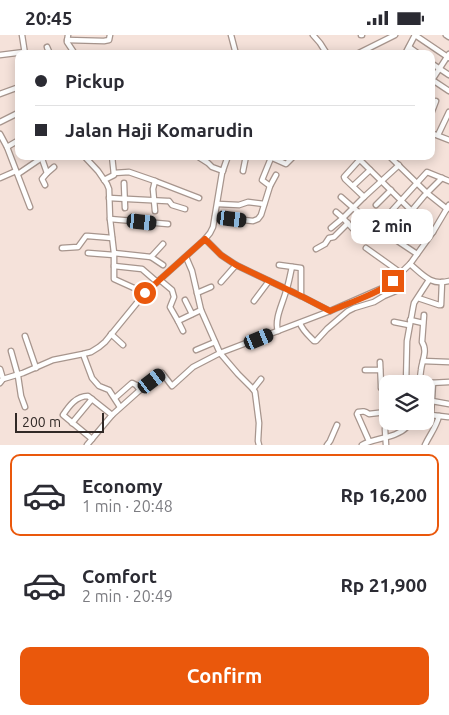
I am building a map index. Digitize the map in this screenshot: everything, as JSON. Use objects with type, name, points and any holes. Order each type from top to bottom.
[{"type":"street","points":[[22,35],[24,50]]},
{"type":"street","points":[[72,50],[69,45],[68,37],[104,41],[109,40],[110,35]]},
{"type":"street","points":[[231,35],[235,50]]},
{"type":"street","points":[[313,35],[324,50]]},
{"type":"street","points":[[368,50],[387,37],[395,35]]},
{"type":"street","points":[[407,50],[415,35],[448,57],[435,74]]},
{"type":"street","points":[[409,47],[413,50]]},
{"type":"street","points":[[0,55],[15,54]]},
{"type":"street","points":[[435,66],[449,75]]},
{"type":"street","points":[[435,81],[449,91]]},
{"type":"street","points":[[0,94],[15,88]]},
{"type":"street","points":[[438,135],[449,112]]},
{"type":"street","points":[[0,122],[15,115]]},
{"type":"street","points":[[435,134],[448,139],[449,133]]},
{"type":"street","points":[[0,134],[7,147],[30,207]]},
{"type":"street","points":[[7,147],[15,142]]},
{"type":"street","points":[[0,178],[17,173],[38,160]]},
{"type":"street","points":[[44,160],[47,173]]},
{"type":"street","points":[[87,160],[109,189],[114,277],[116,281],[145,293]]},
{"type":"street","points":[[112,160],[114,173]]},
{"type":"street","points":[[203,160],[212,167],[223,171]]},
{"type":"street","points":[[0,369],[2,381],[66,355],[91,352],[105,342],[145,293],[210,233],[213,227],[227,160]]},
{"type":"street","points":[[243,171],[245,160]]},
{"type":"street","points":[[269,160],[262,180],[270,186]]},
{"type":"street","points":[[276,160],[286,165],[290,160]]},
{"type":"street","points":[[358,160],[344,179],[364,197]]},
{"type":"street","points":[[362,160],[370,170],[434,232]]},
{"type":"street","points":[[87,445],[120,407],[162,373],[172,386],[193,367],[278,331],[300,325],[387,286],[410,264],[434,232],[448,207],[427,193],[394,160]]},
{"type":"street","points":[[331,228],[399,165]]},
{"type":"street","points":[[45,185],[42,179],[54,167]]},
{"type":"street","points":[[353,186],[370,170]]},
{"type":"street","points":[[104,180],[114,173],[129,172],[200,198]]},
{"type":"street","points":[[387,216],[427,172],[449,181]]},
{"type":"street","points":[[215,217],[248,221],[256,220],[260,217],[270,186],[276,175]]},
{"type":"street","points":[[398,227],[442,178]]},
{"type":"street","points":[[155,181],[153,189],[155,211]]},
{"type":"street","points":[[124,183],[124,209]]},
{"type":"street","points":[[376,205],[391,190]]},
{"type":"street","points":[[342,197],[366,219]]},
{"type":"street","points":[[109,199],[169,201],[172,205],[185,209]]},
{"type":"street","points":[[218,204],[239,205],[248,202],[264,204]]},
{"type":"street","points":[[336,212],[352,229]]},
{"type":"street","points":[[110,219],[168,224]]},
{"type":"street","points":[[411,233],[423,221]]},
{"type":"street","points":[[316,249],[324,245],[329,238],[334,237],[348,223]]},
{"type":"street","points":[[384,233],[417,254]]},
{"type":"street","points":[[62,248],[78,247],[86,236],[112,237]]},
{"type":"street","points":[[205,239],[221,255],[236,265],[330,311]]},
{"type":"street","points":[[151,257],[163,244]]},
{"type":"street","points":[[366,248],[401,273]]},
{"type":"street","points":[[88,253],[151,257],[162,265]]},
{"type":"street","points":[[186,257],[192,271],[201,309],[214,342],[221,355],[255,392],[259,423],[259,445]]},
{"type":"street","points":[[410,264],[428,279],[438,283],[449,281]]},
{"type":"street","points":[[221,282],[236,265]]},
{"type":"street","points":[[279,265],[299,267],[302,270],[301,296]]},
{"type":"street","points":[[114,266],[142,269],[172,290],[174,297],[170,307],[183,331]]},
{"type":"street","points":[[278,331],[277,325],[292,267]]},
{"type":"street","points":[[408,375],[407,341],[413,306],[428,279]]},
{"type":"street","points":[[254,301],[268,281]]},
{"type":"street","points":[[418,298],[441,305],[442,283]]},
{"type":"street","points":[[196,293],[212,287]]},
{"type":"street","points":[[300,325],[316,341],[348,311],[374,302],[396,291]]},
{"type":"street","points":[[185,299],[192,314]]},
{"type":"street","points":[[178,321],[201,309]]},
{"type":"street","points":[[420,375],[425,350],[422,341],[424,315]]},
{"type":"street","points":[[394,322],[423,323]]},
{"type":"street","points":[[111,334],[123,345]]},
{"type":"street","points":[[25,336],[36,368]]},
{"type":"street","points":[[196,349],[214,342]]},
{"type":"street","points":[[11,351],[18,375],[20,396],[25,407]]},
{"type":"street","points":[[83,354],[97,385],[109,390],[120,407]]},
{"type":"street","points":[[423,361],[449,362]]},
{"type":"street","points":[[380,362],[380,375]]},
{"type":"street","points":[[365,370],[380,370]]},
{"type":"street","points":[[253,389],[261,379]]},
{"type":"street","points":[[434,383],[449,383]]},
{"type":"street","points":[[114,398],[130,384],[135,384],[140,390]]},
{"type":"street","points":[[92,439],[63,415],[78,398],[88,396],[112,415]]},
{"type":"street","points":[[72,423],[92,399]]},
{"type":"street","points":[[434,401],[449,404]]},
{"type":"street","points":[[369,441],[357,414],[363,411],[369,414],[379,412]]},
{"type":"street","points":[[434,415],[448,417]]},
{"type":"street","points":[[425,445],[431,432],[436,428],[439,416]]},
{"type":"street","points":[[327,445],[337,425]]},
{"type":"street","points":[[386,430],[386,445]]},
{"type":"street","points":[[362,445],[369,441],[397,434],[403,430]]},
{"type":"route","points":[[145,293],[205,239],[226,260],[330,311],[379,290],[393,281]]}]
